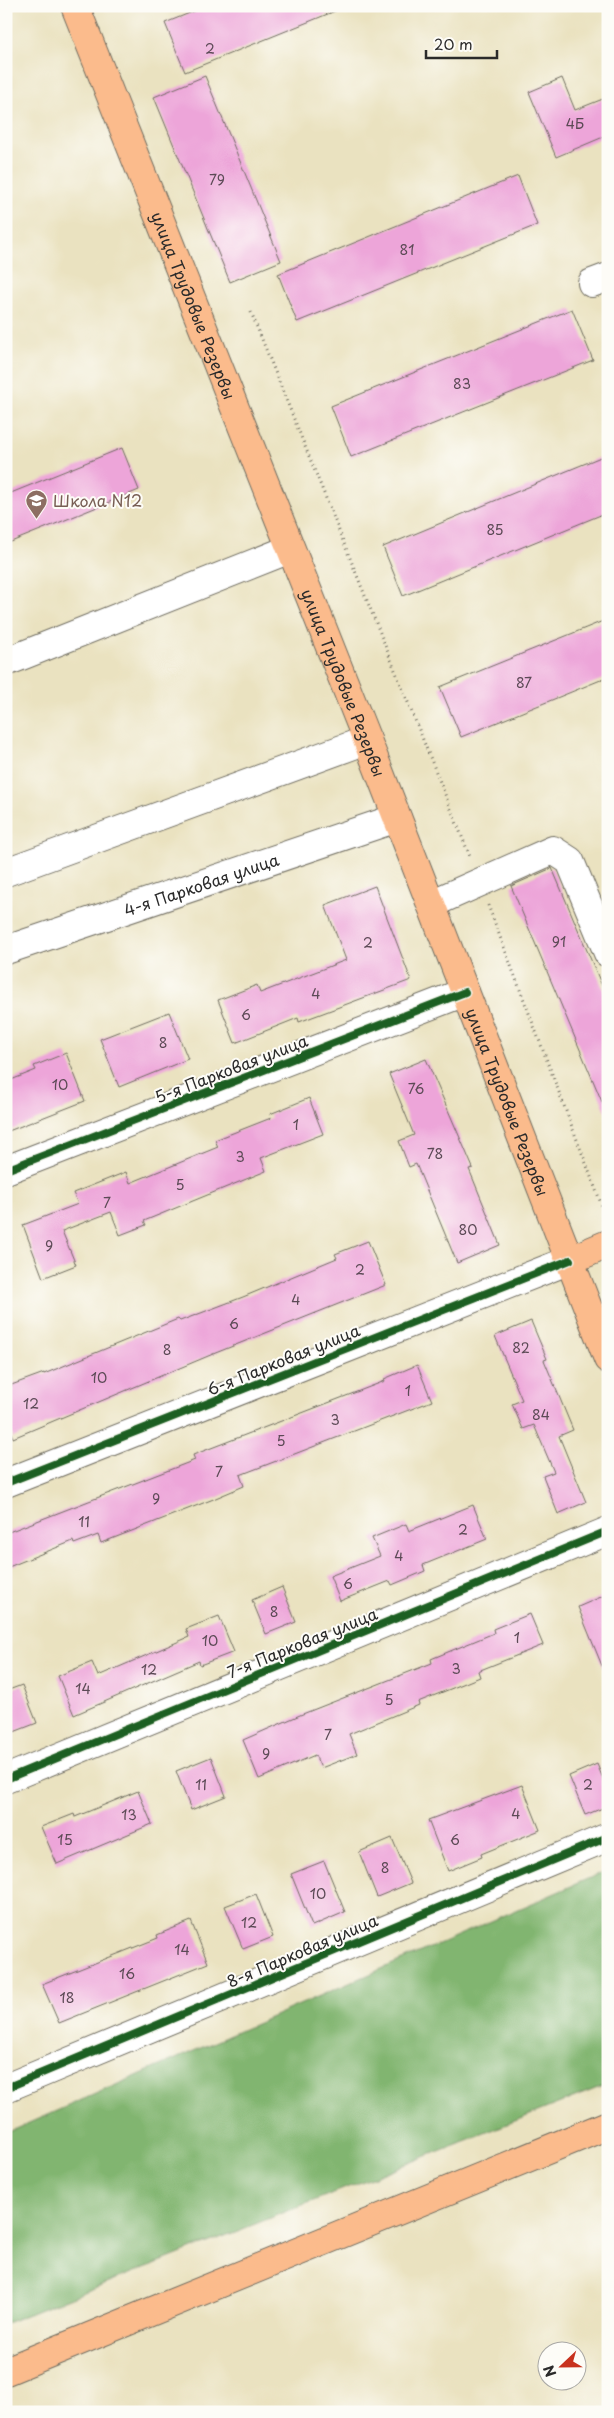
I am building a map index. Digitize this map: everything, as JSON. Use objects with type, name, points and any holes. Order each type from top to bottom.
[{"type":"main road","name":"улица Трудовые Резервы","points":[[76,6],[367,740],[608,1359]]},
{"type":"main road","points":[[570,1260],[608,1244]]},
{"type":"main road","points":[[6,2371],[608,2125]]},
{"type":"street","points":[[6,662],[290,549]]},
{"type":"street","points":[[6,872],[367,740]]},
{"type":"street","name":"4-я Парковая улица","points":[[6,950],[397,818]]},
{"type":"street","points":[[431,904],[553,850],[570,861],[608,953]]},
{"type":"street","name":"5-я Парковая улица","points":[[6,1170],[465,992]]},
{"type":"street","name":"6-я Парковая улица","points":[[6,1483],[570,1260]]},
{"type":"street","name":"7-я Парковая улица","points":[[6,1779],[608,1531]]},
{"type":"street","name":"8-я Парковая улица","points":[[6,2088],[608,1837]]},
{"type":"path","points":[[251,312],[480,882],[608,1220]]},
{"type":"green space","points":[[608,1870],[608,2084],[6,2323],[6,2133]]},
{"type":"building","points":[[207,6],[345,7],[185,72],[165,23]]},
{"type":"building","points":[[205,76],[281,261],[230,282],[154,97]]},
{"type":"building","points":[[562,78],[575,110],[608,97],[608,135],[556,157],[529,92]]},
{"type":"building","points":[[518,176],[537,225],[297,322],[278,274]]},
{"type":"building","points":[[572,309],[593,360],[351,457],[331,406]]},
{"type":"building","name":"Школа N12","points":[[122,448],[139,490],[6,544],[6,495]]},
{"type":"building","points":[[608,454],[608,512],[403,596],[383,547]]},
{"type":"building","points":[[608,619],[608,677],[461,737],[440,687]]},
{"type":"building","points":[[552,868],[608,1000],[608,1116],[511,886]]},
{"type":"building","points":[[375,886],[411,980],[299,1022],[298,1018],[235,1043],[218,1000],[257,985],[260,993],[346,960],[325,905]]},
{"type":"building","points":[[169,1012],[188,1059],[119,1087],[100,1039]]},
{"type":"building","points":[[66,1053],[85,1101],[6,1132],[6,1082],[36,1070],[34,1066]]},
{"type":"building","points":[[426,1059],[473,1168],[469,1169],[500,1245],[457,1263],[416,1164],[409,1167],[399,1141],[414,1135],[389,1074]]},
{"type":"building","points":[[309,1098],[323,1134],[261,1158],[266,1171],[144,1221],[146,1225],[120,1235],[111,1212],[62,1231],[76,1265],[43,1278],[23,1225],[78,1204],[73,1193],[126,1172],[130,1183],[218,1147],[215,1140],[271,1118],[270,1114]]},
{"type":"building","points":[[368,1241],[386,1285],[213,1354],[13,1438],[6,1420],[6,1387],[44,1374],[178,1319],[180,1321],[243,1297],[337,1258],[335,1254]]},
{"type":"building","points":[[531,1321],[547,1359],[544,1360],[573,1430],[559,1436],[586,1502],[558,1514],[543,1476],[554,1472],[534,1425],[523,1429],[512,1404],[522,1400],[495,1336]]},
{"type":"building","points":[[417,1365],[432,1401],[240,1475],[244,1486],[211,1500],[101,1543],[98,1535],[74,1544],[73,1541],[6,1568],[6,1533],[195,1460],[193,1455],[385,1381],[384,1379]]},
{"type":"building","points":[[473,1505],[487,1539],[423,1565],[425,1571],[392,1585],[390,1581],[340,1601],[330,1576],[380,1556],[372,1538],[406,1524],[409,1531]]},
{"type":"building","points":[[282,1587],[296,1622],[266,1634],[252,1600]]},
{"type":"building","points":[[608,1594],[608,1678],[607,1678],[578,1607]]},
{"type":"building","points":[[530,1614],[543,1645],[478,1671],[480,1677],[418,1702],[419,1705],[349,1734],[357,1754],[321,1768],[315,1755],[259,1779],[243,1740],[300,1715],[432,1663],[431,1659],[494,1633],[493,1629]]},
{"type":"building","points":[[219,1616],[234,1652],[200,1665],[199,1661],[74,1715],[58,1676],[92,1662],[98,1676],[189,1637],[186,1629]]},
{"type":"building","points":[[22,1685],[37,1723],[6,1735],[6,1691]]},
{"type":"building","points":[[211,1757],[226,1796],[191,1810],[176,1771]]},
{"type":"building","points":[[597,1764],[608,1791],[608,1806],[585,1815],[569,1776]]},
{"type":"building","points":[[522,1785],[540,1830],[481,1854],[482,1857],[448,1871],[428,1820]]},
{"type":"building","points":[[138,1791],[152,1824],[57,1864],[41,1827],[74,1814],[75,1817]]},
{"type":"building","points":[[392,1838],[411,1883],[377,1897],[359,1852]]},
{"type":"building","points":[[324,1861],[345,1912],[312,1926],[291,1874]]},
{"type":"building","points":[[256,1894],[273,1937],[243,1949],[225,1906]]},
{"type":"building","points":[[191,1921],[208,1963],[59,2023],[42,1984],[158,1938],[157,1935]]},
{"type":"cycle path","points":[[6,1170],[465,992]]},
{"type":"cycle path","points":[[6,1483],[570,1260]]},
{"type":"cycle path","points":[[6,1779],[608,1531]]},
{"type":"cycle path","points":[[6,2088],[608,1837]]},
{"type":"place","name":"Школа N12","points":[[37,519]]}]
